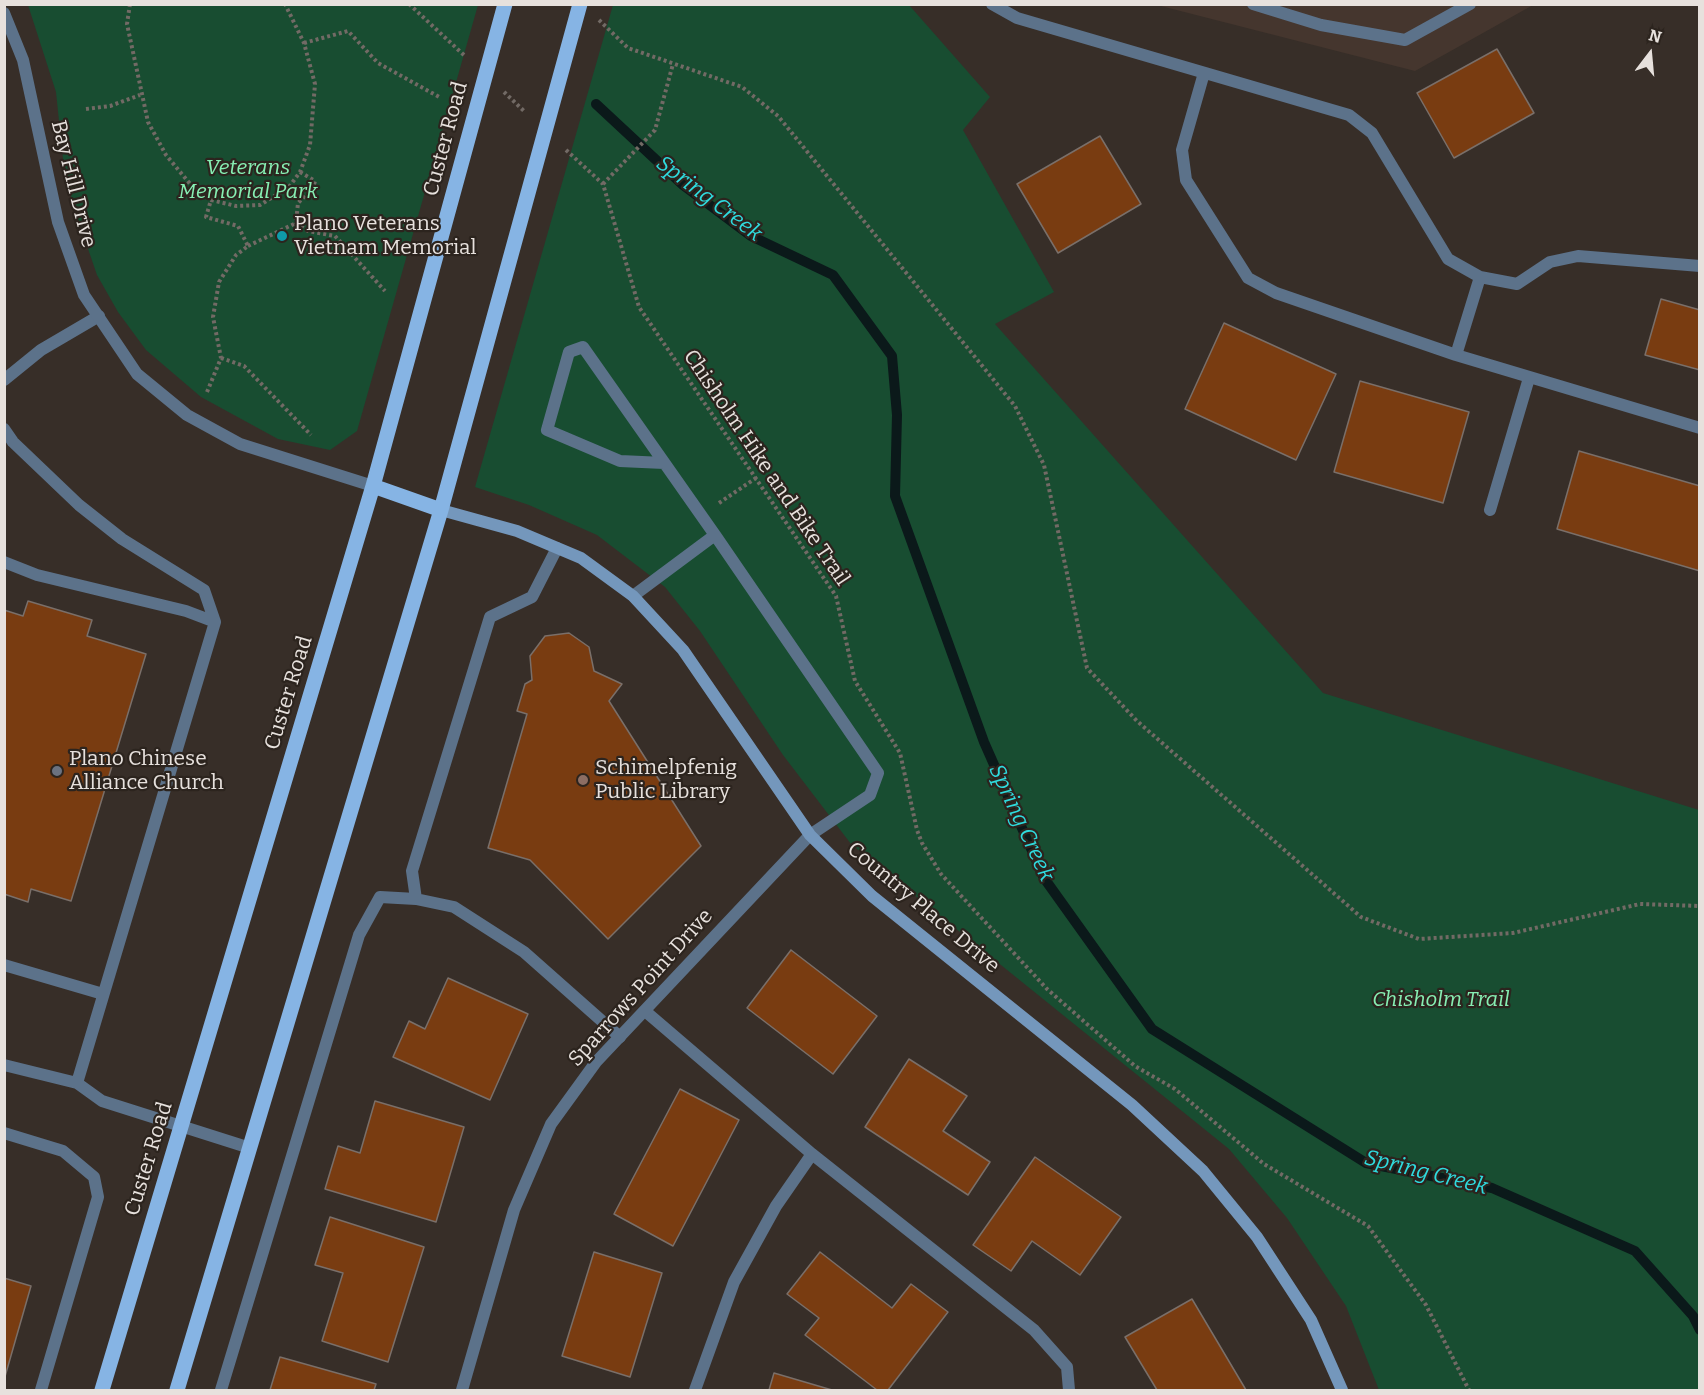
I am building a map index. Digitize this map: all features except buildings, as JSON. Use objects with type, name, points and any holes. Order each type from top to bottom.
[{"type":"main road","name":"Custer Road","points":[[102,1390],[373,486],[505,4]]},
{"type":"main road","points":[[177,1390],[441,510],[539,158],[586,8]]},
{"type":"main road","points":[[373,486],[441,510]]},
{"type":"street","points":[[992,4],[1017,18],[1349,115],[1372,133],[1448,259],[1480,277],[1516,284],[1550,262],[1578,256],[1700,267]]},
{"type":"street","points":[[1253,4],[1321,25],[1405,40],[1470,4]]},
{"type":"street","name":"Bay Hill Drive","points":[[4,13],[23,60],[58,222],[84,295],[137,374],[187,415],[240,444],[373,486]]},
{"type":"street","points":[[1204,73],[1182,150],[1186,180],[1248,278],[1276,293],[1456,355],[1700,428]]},
{"type":"street","points":[[1456,355],[1480,277]]},
{"type":"street","points":[[4,380],[41,350],[99,316]]},
{"type":"street","points":[[633,596],[715,535],[583,347],[569,352],[547,430],[620,461],[664,464]]},
{"type":"street","points":[[1490,510],[1529,378]]},
{"type":"street","points":[[4,429],[13,442],[79,505],[122,538],[204,590],[216,622],[77,1083]]},
{"type":"street","name":"Country Place Drive","points":[[441,510],[517,531],[581,558],[633,596],[683,650],[810,835],[872,896],[1132,1105],[1203,1171],[1257,1237],[1311,1320],[1342,1390]]},
{"type":"street","name":"Sparrows Point Drive","points":[[462,1390],[514,1210],[547,1135],[596,1062],[810,835],[870,795],[878,773],[715,535]]},
{"type":"street","points":[[416,899],[412,871],[490,616],[532,597],[557,548]]},
{"type":"street","points":[[4,562],[37,575],[186,611],[216,622]]},
{"type":"street","points":[[221,1390],[359,935],[380,897],[416,899],[454,907],[524,952],[620,1037]]},
{"type":"street","points":[[4,965],[103,994]]},
{"type":"street","points":[[645,1011],[812,1154],[1034,1330],[1067,1367],[1069,1390]]},
{"type":"street","points":[[4,1065],[77,1083],[102,1101],[180,1128],[250,1148]]},
{"type":"street","points":[[4,1133],[63,1151],[94,1177],[98,1197],[40,1390]]},
{"type":"street","points":[[695,1390],[734,1282],[776,1206],[812,1154]]},
{"type":"path","points":[[130,4],[127,24],[140,95],[148,122],[166,155],[191,185],[211,200],[236,206],[260,205],[289,186],[300,172],[310,145],[315,84],[304,43],[285,4]]},
{"type":"path","points":[[409,4],[468,58]]},
{"type":"path","points":[[586,8],[628,48],[742,87],[778,116],[1015,406],[1044,465],[1087,668],[1137,721],[1361,916],[1419,939],[1513,933],[1640,904],[1700,906]]},
{"type":"path","points":[[304,43],[348,31],[378,63],[441,99]]},
{"type":"path","points":[[558,142],[603,184],[655,130],[673,64]]},
{"type":"path","points":[[501,89],[533,119]]},
{"type":"path","points":[[86,109],[110,106],[140,95]]},
{"type":"path","points":[[296,223],[298,203],[313,188],[315,181],[300,172]]},
{"type":"path","name":"Chisholm Hike and Bike Trail","points":[[603,184],[639,306],[836,596],[855,681],[900,753],[916,830],[941,874],[1047,988],[1136,1066],[1175,1089],[1264,1164],[1368,1226],[1426,1305],[1469,1390]]},
{"type":"path","points":[[211,200],[206,217],[238,226],[248,246]]},
{"type":"path","points":[[207,392],[221,358],[213,317],[219,282],[236,255],[248,246],[296,223]]},
{"type":"path","points":[[296,223],[308,231],[335,236],[385,291]]},
{"type":"path","points":[[221,358],[244,366],[311,435]]},
{"type":"path","points":[[701,515],[756,478]]},
{"type":"shaded area","points":[[1157,5],[1533,5],[1415,71]]},
{"type":"green space","name":"Veterans Memorial Park","points":[[28,5],[478,5],[357,431],[330,450],[278,439],[201,397],[146,350],[118,312],[97,275],[73,205],[63,159],[56,92]]},
{"type":"green space","name":"Chisholm Trail","points":[[613,5],[909,5],[990,97],[963,130],[1054,292],[995,324],[1323,693],[1699,810],[1699,1390],[1379,1390],[1346,1306],[1287,1218],[1229,1149],[851,844],[783,755],[700,631],[665,587],[597,535],[529,505],[475,487]]},
{"type":"waterway","name":"Spring Creek","points":[[596,104],[683,185],[751,236],[833,275],[892,356],[897,415],[895,496],[984,742],[1044,878],[1152,1029],[1366,1163],[1492,1188],[1635,1251],[1693,1316],[1700,1330]]},
{"type":"place","name":"Plano Veterans Vietnam Memorial","points":[[282,236]]},
{"type":"place","name":"Plano Chinese Alliance Church","points":[[57,771]]},
{"type":"place","name":"Schimelpfenig Public Library","points":[[583,780]]}]
